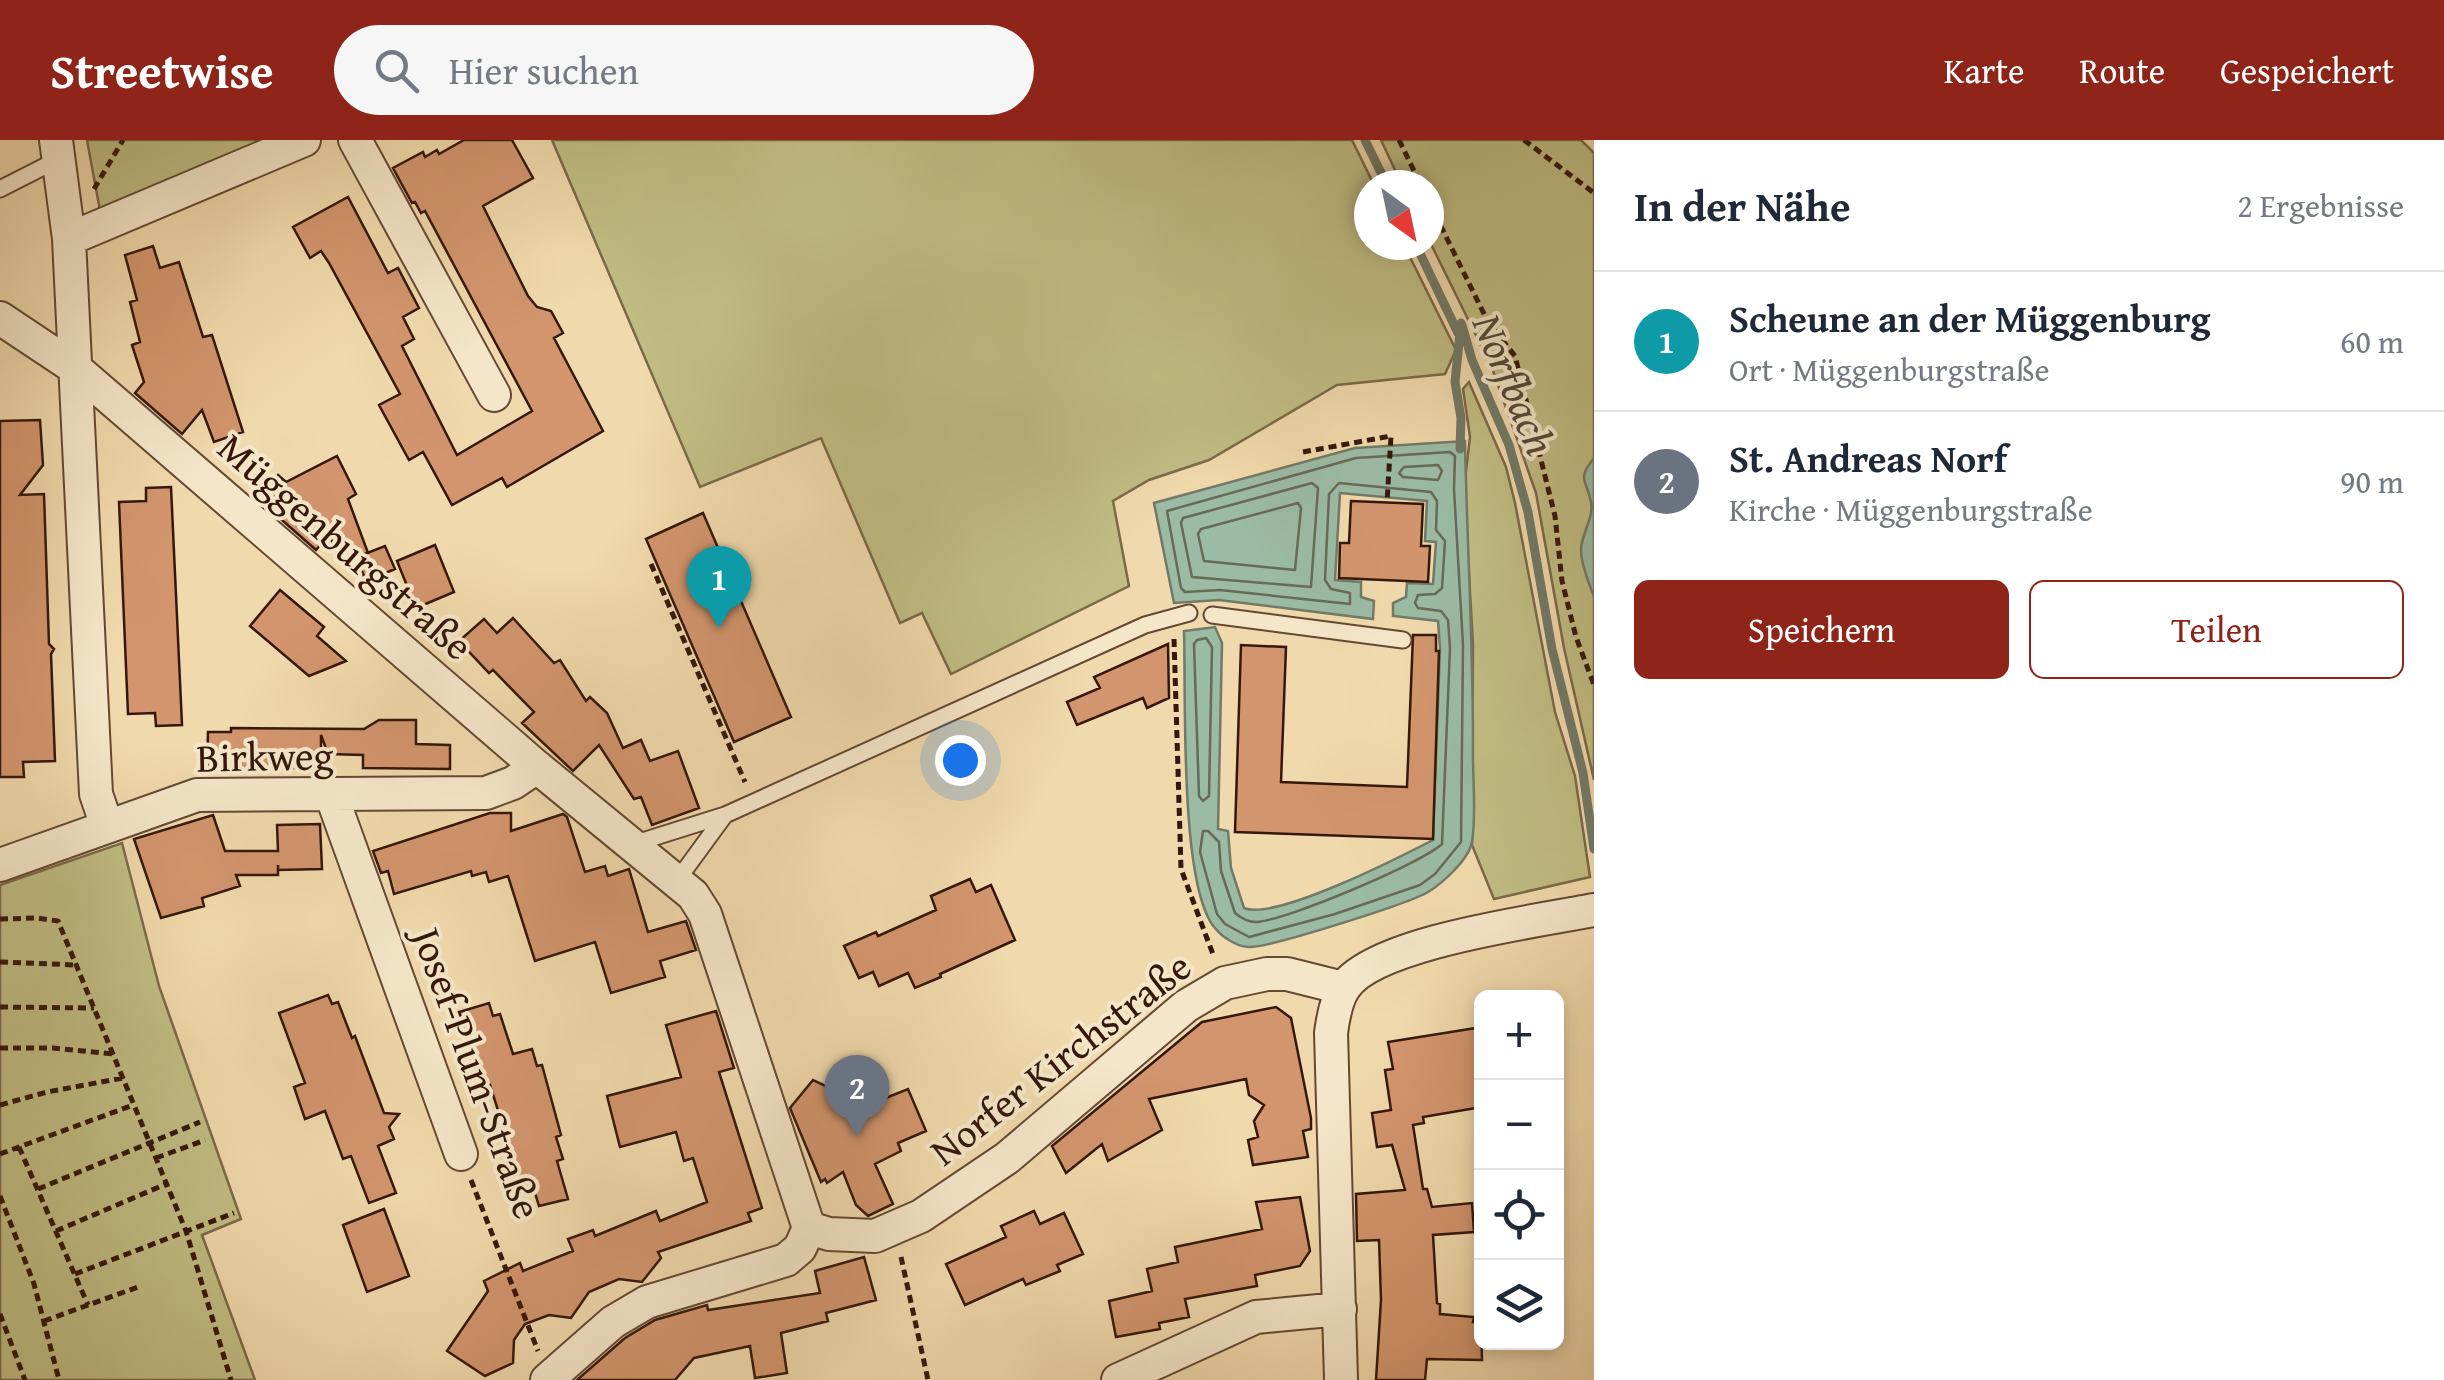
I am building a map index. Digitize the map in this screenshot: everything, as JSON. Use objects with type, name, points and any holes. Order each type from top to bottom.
[{"type":"street","points":[[69,240],[304,140]]},
{"type":"street","points":[[355,140],[494,395]]},
{"type":"street","points":[[58,149],[69,240],[96,794],[107,826]]},
{"type":"street","name":"Müggenburgstraße","points":[[0,318],[74,368],[537,767],[693,895],[706,914],[808,1228]]},
{"type":"street","name":"Birkweg","points":[[0,865],[197,796],[486,793],[513,783],[537,767]]},
{"type":"street","name":"Josef-Plum-Straße","points":[[332,797],[461,1154]]},
{"type":"street","points":[[1341,1380],[1330,1048],[1334,1015],[1343,988],[1375,963],[1409,947],[1590,911]]},
{"type":"street","name":"Norfer Kirchstraße","points":[[808,1228],[854,1237],[895,1229],[969,1186],[1008,1158],[1186,1006],[1225,983],[1287,974],[1343,988]]},
{"type":"street","points":[[548,1379],[613,1322],[647,1302],[786,1260],[800,1248],[808,1228]]},
{"type":"street","points":[[1118,1380],[1256,1317],[1340,1309]]},
{"type":"lane","points":[[0,188],[58,149]]},
{"type":"lane","points":[[631,845],[725,815],[1092,648],[1181,614]]},
{"type":"lane","points":[[1212,615],[1403,640]]},
{"type":"lane","points":[[676,882],[725,815]]},
{"type":"path","points":[[93,190],[123,140]]},
{"type":"path","points":[[1399,140],[1413,170]]},
{"type":"path","points":[[1524,140],[1594,194]]},
{"type":"path","points":[[1444,233],[1488,322],[1515,356],[1555,516],[1562,581],[1576,638],[1594,685]]},
{"type":"path","points":[[1303,452],[1391,436],[1387,502]]},
{"type":"path","points":[[652,564],[754,802]]},
{"type":"path","points":[[1181,614],[1181,868],[1225,983]]},
{"type":"path","points":[[0,919],[58,921],[186,1231],[231,1380]]},
{"type":"path","points":[[0,962],[76,964]]},
{"type":"path","points":[[0,1007],[94,1008]]},
{"type":"path","points":[[0,1048],[113,1054]]},
{"type":"path","points":[[0,1105],[123,1078]]},
{"type":"path","points":[[0,1154],[134,1105]]},
{"type":"path","points":[[38,1189],[200,1122]]},
{"type":"path","points":[[156,1158],[205,1140]]},
{"type":"path","points":[[19,1147],[88,1305]]},
{"type":"path","name":"Josef-Plum-Straße","points":[[461,1154],[548,1379]]},
{"type":"path","points":[[56,1231],[166,1184]]},
{"type":"path","points":[[0,1196],[25,1257],[59,1380]]},
{"type":"path","points":[[75,1274],[234,1213]]},
{"type":"path","points":[[895,1229],[928,1380]]},
{"type":"path","points":[[44,1321],[138,1288]]},
{"type":"path","points":[[0,1314],[25,1380]]},
{"type":"shaded area","points":[[87,140],[277,140],[101,216]]},
{"type":"shaded area","points":[[552,140],[1352,140],[1367,170],[1354,170],[1354,260],[1411,260],[1456,350],[1445,374],[1337,385],[1209,460],[1149,480],[1113,501],[1129,586],[951,674],[922,613],[900,623],[821,438],[700,487]]},
{"type":"shaded area","points":[[1381,140],[1581,140],[1594,153],[1594,780],[1564,648],[1536,493],[1492,368],[1439,260],[1444,260],[1444,170],[1395,170]]},
{"type":"shaded area","points":[[1469,382],[1506,467],[1515,503],[1555,712],[1575,776],[1590,877],[1494,899],[1472,845],[1473,644],[1464,488],[1470,437],[1463,389]]},
{"type":"shaded area","points":[[122,843],[159,986],[241,1219],[202,1235],[255,1380],[0,1380],[0,885]]},
{"type":"water","points":[[1465,441],[1474,806],[1470,849],[1448,877],[1416,898],[1281,941],[1248,947],[1234,943],[1215,928],[1203,906],[1195,873],[1187,787],[1184,631],[1215,627],[1222,643],[1218,829],[1228,831],[1231,868],[1244,908],[1260,910],[1309,897],[1433,840],[1438,621],[1393,616],[1393,603],[1406,597],[1407,583],[1433,584],[1436,542],[1425,541],[1427,501],[1340,493],[1335,580],[1361,582],[1361,597],[1374,601],[1373,619],[1219,600],[1174,603],[1154,503],[1355,448]]},
{"type":"water","points":[[1594,458],[1594,597],[1581,550],[1591,508],[1584,476]]},
{"type":"building","points":[[464,140],[512,140],[533,178],[483,206],[528,296],[537,307],[551,311],[563,333],[554,338],[603,431],[507,487],[502,478],[452,505],[423,452],[409,460],[379,405],[400,394],[329,263],[321,251],[310,258],[293,227],[348,197],[388,273],[398,268],[419,308],[403,317],[414,339],[402,346],[457,455],[532,411],[425,211],[421,213],[412,203],[393,168],[423,152],[425,157],[437,150],[439,154]]},
{"type":"building","points":[[153,246],[160,268],[179,262],[203,337],[212,335],[243,432],[214,442],[202,410],[182,434],[135,393],[144,382],[132,345],[140,342],[130,302],[137,300],[125,255]]},
{"type":"building","points":[[40,420],[43,465],[20,495],[44,494],[49,644],[54,649],[51,654],[55,761],[23,762],[24,777],[0,777],[0,421]]},
{"type":"building","points":[[337,456],[356,494],[348,499],[368,553],[385,546],[395,569],[366,581],[356,557],[342,563],[329,535],[316,550],[258,499],[278,475],[286,482]]},
{"type":"building","points":[[171,487],[182,725],[156,726],[155,713],[128,714],[119,502],[146,501],[146,488]]},
{"type":"building","points":[[1351,501],[1423,504],[1421,546],[1430,546],[1428,582],[1339,578],[1340,543],[1349,543]]},
{"type":"building","points":[[703,513],[791,717],[734,742],[646,539]]},
{"type":"building","points":[[435,545],[454,592],[416,608],[397,561]]},
{"type":"building","points":[[280,590],[324,627],[317,636],[346,661],[309,676],[250,626]]},
{"type":"building","points":[[513,618],[554,663],[560,660],[586,701],[590,697],[607,713],[623,748],[641,740],[650,761],[678,751],[699,808],[652,825],[641,797],[634,799],[599,745],[573,771],[522,723],[534,712],[459,641],[484,619],[497,633]]},
{"type":"building","points":[[1413,635],[1436,635],[1439,651],[1433,839],[1235,832],[1241,645],[1286,647],[1281,782],[1407,787]]},
{"type":"building","points":[[1168,644],[1169,698],[1147,708],[1143,698],[1077,725],[1067,702],[1100,688],[1094,677]]},
{"type":"building","points":[[379,720],[416,720],[416,744],[450,745],[450,769],[363,768],[363,755],[328,754],[321,735],[321,754],[315,754],[315,768],[207,768],[208,732],[231,732],[231,728],[364,729]]},
{"type":"building","points":[[490,813],[511,813],[511,831],[563,814],[585,872],[605,866],[608,876],[629,869],[648,932],[686,921],[696,950],[660,961],[665,977],[611,993],[595,942],[535,961],[508,876],[489,882],[486,872],[472,876],[471,871],[394,894],[388,871],[381,873],[373,851]]},
{"type":"building","points":[[213,815],[225,851],[278,851],[277,825],[320,824],[322,869],[236,875],[240,886],[202,898],[204,906],[161,918],[134,839]]},
{"type":"building","points":[[970,879],[976,892],[991,885],[1015,940],[915,988],[908,973],[879,986],[873,972],[859,978],[844,946],[876,932],[878,936],[936,910],[931,896]]},
{"type":"building","points":[[328,995],[332,1004],[338,1002],[352,1038],[355,1036],[384,1113],[399,1114],[389,1127],[394,1139],[378,1146],[396,1193],[369,1203],[351,1156],[343,1159],[325,1111],[305,1119],[294,1087],[305,1083],[279,1013]]},
{"type":"building","points":[[489,1003],[493,1016],[500,1014],[513,1054],[532,1049],[537,1066],[542,1065],[561,1135],[556,1137],[563,1159],[557,1161],[568,1199],[539,1206],[534,1190],[524,1193],[490,1085],[485,1086],[479,1067],[473,1068],[459,1012]]},
{"type":"building","points":[[1276,1007],[1291,1018],[1311,1118],[1311,1129],[1303,1131],[1308,1157],[1253,1165],[1248,1140],[1258,1137],[1254,1121],[1264,1105],[1249,1095],[1246,1079],[1149,1099],[1162,1130],[1108,1161],[1102,1144],[1066,1173],[1052,1146],[1202,1022]]},
{"type":"building","points":[[716,1011],[734,1068],[719,1072],[762,1208],[748,1213],[751,1221],[658,1252],[661,1258],[642,1282],[619,1279],[589,1292],[571,1318],[549,1315],[525,1324],[514,1340],[513,1363],[485,1376],[447,1351],[488,1291],[484,1281],[520,1263],[523,1271],[573,1251],[568,1239],[593,1230],[595,1236],[656,1211],[660,1221],[707,1202],[693,1158],[684,1161],[676,1132],[620,1147],[607,1096],[681,1077],[666,1025]]},
{"type":"building","points":[[1474,1028],[1474,1108],[1423,1117],[1424,1123],[1413,1125],[1423,1189],[1427,1189],[1432,1207],[1472,1203],[1474,1232],[1433,1235],[1437,1303],[1440,1314],[1474,1317],[1474,1350],[1482,1350],[1482,1360],[1427,1359],[1425,1380],[1376,1380],[1381,1300],[1379,1240],[1357,1241],[1356,1194],[1405,1190],[1392,1145],[1377,1147],[1372,1113],[1391,1110],[1385,1070],[1393,1069],[1388,1042]]},
{"type":"building","points":[[869,1073],[878,1101],[908,1089],[926,1131],[898,1143],[901,1151],[875,1164],[893,1204],[868,1216],[856,1205],[843,1172],[827,1183],[825,1179],[821,1182],[790,1108],[813,1080],[832,1089]]},
{"type":"building","points":[[1300,1197],[1310,1251],[1300,1266],[1255,1275],[1257,1286],[1185,1299],[1189,1317],[1159,1323],[1160,1329],[1116,1337],[1109,1301],[1152,1291],[1147,1269],[1178,1262],[1175,1247],[1262,1229],[1256,1202]]},
{"type":"building","points":[[384,1209],[409,1276],[367,1292],[343,1225]]},
{"type":"building","points":[[1034,1211],[1040,1224],[1064,1213],[1083,1254],[1057,1265],[1060,1271],[1026,1285],[1023,1279],[965,1305],[946,1264],[1006,1237],[1001,1226]]},
{"type":"building","points":[[864,1257],[876,1300],[826,1313],[828,1321],[781,1333],[787,1373],[755,1378],[750,1346],[694,1358],[675,1380],[577,1380],[625,1338],[655,1320],[707,1305],[708,1310],[820,1293],[815,1271]]},
{"type":"waterway","name":"Norfbach","points":[[1365,140],[1380,170]]},
{"type":"waterway","name":"Norfbach","points":[[1423,260],[1458,333]]},
{"type":"waterway","points":[[1460,449],[1461,418],[1455,382],[1461,323]]},
{"type":"waterway","name":"Norfbach","points":[[1462,325],[1472,360],[1509,445],[1528,512],[1552,649],[1583,773],[1594,849]]},
{"type":"place","name":"Scheune an der Müggenburg","points":[[719,628]]},
{"type":"place","name":"St. Andreas Norf","points":[[857,1137]]}]
